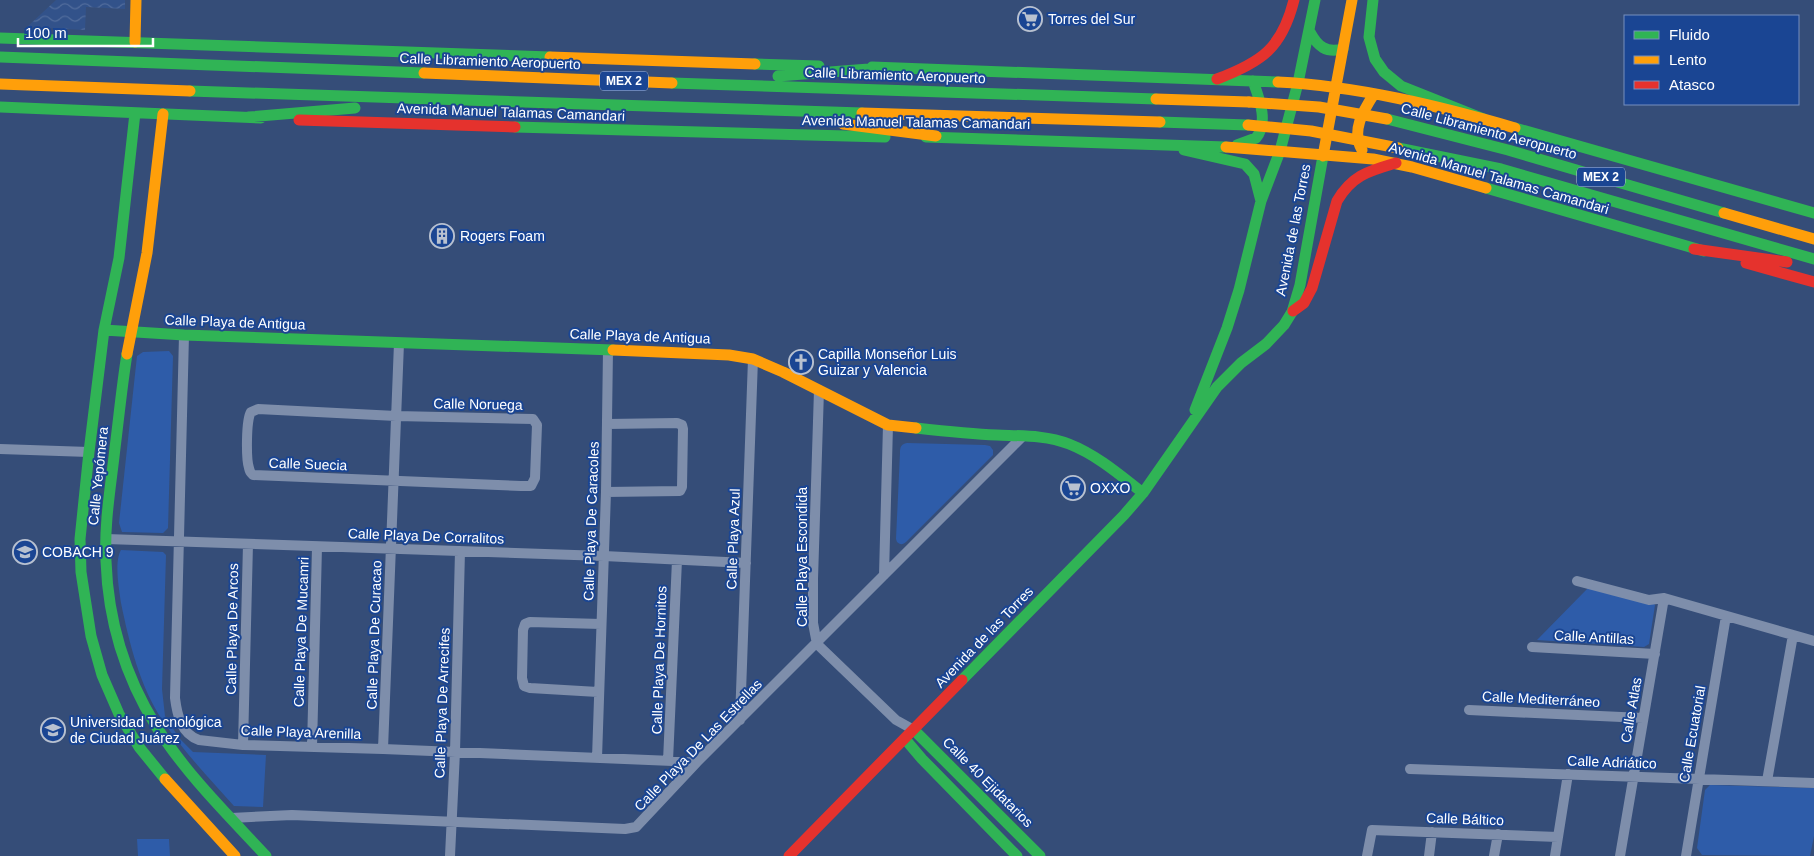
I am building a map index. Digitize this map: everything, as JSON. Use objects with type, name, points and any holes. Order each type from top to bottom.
[{"type":"main road","points":[[135,42],[136,0]]},
{"type":"main road","points":[[1217,79],[1245,68],[1268,52],[1286,29],[1294,0]]},
{"type":"main road","name":"Avenida de las Torres","points":[[1188,428],[1227,328],[1239,290],[1261,201],[1280,151],[1298,83],[1310,32],[1315,0]]},
{"type":"main road","name":"Avenida de las Torres","points":[[789,856],[1110,530],[1143,493],[1228,375],[1284,326],[1292,312],[1300,285],[1352,0]]},
{"type":"main road","points":[[1373,0],[1369,22],[1369,37],[1375,59],[1384,72],[1401,86],[1484,119]]},
{"type":"main road","points":[[1310,32],[1322,49],[1331,51],[1343,49]]},
{"type":"main road","points":[[0,38],[1298,83],[1374,94],[1484,119],[1814,213]]},
{"type":"main road","name":"Calle Libramiento Aeropuerto","points":[[0,57],[734,85],[1249,102],[1319,107],[1387,119],[1508,150],[1814,238]]},
{"type":"main road","points":[[734,85],[775,76],[882,68]]},
{"type":"main road","points":[[1234,147],[1257,137],[1262,129],[1261,107],[1253,81]]},
{"type":"main road","name":"MEX 2","points":[[0,84],[1248,126],[1311,131],[1501,169],[1814,260]]},
{"type":"main road","points":[[1373,159],[1360,148],[1357,139],[1365,106],[1374,94]]},
{"type":"main road","points":[[249,117],[431,100]]},
{"type":"main road","name":"Avenida Manuel Talamas Camandari","points":[[0,107],[514,128],[896,137],[936,136],[1159,143],[1234,147],[1373,159],[1398,163],[1814,282]]},
{"type":"main road","points":[[745,110],[936,136]]},
{"type":"main road","name":"Calle Yepómera","points":[[135,113],[119,258],[104,330],[89,452],[80,539],[81,572],[91,636],[102,675],[118,714],[139,747],[163,777],[235,856]]},
{"type":"main road","name":"Calle Yepómera","points":[[163,114],[148,245],[130,332],[111,486],[106,540],[106,566],[110,606],[117,637],[145,708],[178,757],[266,856]]},
{"type":"main road","points":[[1159,143],[1203,156],[1245,164],[1254,174],[1261,201]]},
{"type":"main road","points":[[1292,312],[1304,303],[1312,288],[1337,201],[1346,184],[1358,176],[1398,163]]},
{"type":"main road","points":[[1694,249],[1814,266]]},
{"type":"main road","name":"Calle Playa de Antigua","points":[[104,330],[184,335],[729,355],[752,359],[783,372],[888,425],[959,433],[1048,438],[1069,444],[1109,466],[1143,493]]},
{"type":"main road","name":"Calle 40 Ejidatarios","points":[[914,730],[1040,856]]},
{"type":"main road","points":[[905,739],[922,759],[1017,856]]},
{"type":"street","name":"Calle Playa Arenilla","points":[[184,335],[175,698],[177,715],[182,725],[193,738],[243,745],[697,762]]},
{"type":"street","name":"Calle Playa De Curacao","points":[[383,749],[399,343]]},
{"type":"street","name":"Calle Playa De Caracoles","points":[[598,758],[598,692],[606,492],[608,350]]},
{"type":"street","name":"Calle Playa Azul","points":[[740,720],[752,359]]},
{"type":"street","name":"Calle Playa Escondida","points":[[820,390],[813,579],[816,644],[896,720],[914,730]]},
{"type":"street","name":"Calle Suecia","points":[[393,481],[253,474],[248,464],[248,421],[251,412],[258,409],[396,416]]},
{"type":"street","name":"Calle Noruega","points":[[393,481],[531,486],[535,478],[537,425],[533,419],[396,416]]},
{"type":"street","points":[[606,492],[680,491],[682,487],[683,429],[682,425],[676,423],[607,424]]},
{"type":"street","points":[[884,575],[888,425]]},
{"type":"street","name":"Calle Playa De Las Estrellas","points":[[231,818],[292,815],[633,828],[640,824],[697,762],[1022,437]]},
{"type":"street","points":[[0,449],[89,452]]},
{"type":"street","name":"Calle Playa De Corralitos","points":[[106,540],[604,556],[746,564]]},
{"type":"street","name":"Calle Playa De Arcos","points":[[243,745],[248,544]]},
{"type":"street","name":"Calle Playa De Mucamri","points":[[312,748],[317,547]]},
{"type":"street","name":"Calle Playa De Arrecifes","points":[[450,856],[455,752],[460,551]]},
{"type":"street","name":"Calle Playa De Hornitos","points":[[668,761],[676,560]]},
{"type":"street","points":[[1577,581],[1649,600],[1664,598],[1814,641]]},
{"type":"street","name":"Calle Atlas","points":[[1620,856],[1664,598]]},
{"type":"street","name":"Calle Ecuatorial","points":[[1686,856],[1726,616]]},
{"type":"street","points":[[598,692],[530,688],[524,686],[522,678],[523,630],[525,624],[534,622],[601,624]]},
{"type":"street","points":[[1767,781],[1793,635]]},
{"type":"street","name":"Calle Antillas","points":[[1532,647],[1655,654]]},
{"type":"street","name":"Calle Mediterráneo","points":[[1469,710],[1643,718]]},
{"type":"street","name":"Calle Playa Escondida","points":[[896,720],[905,739]]},
{"type":"street","name":"Calle Adriático","points":[[1410,769],[1814,783]]},
{"type":"street","points":[[1554,856],[1568,774]]},
{"type":"street","name":"Calle Báltico","points":[[1367,856],[1372,830],[1558,837]]},
{"type":"street","points":[[1429,856],[1432,832]]},
{"type":"street","points":[[1494,856],[1498,834]]},
{"type":"shaded area","points":[[169,351],[173,356],[168,528],[163,533],[122,532],[119,523],[137,356],[143,352]]},
{"type":"shaded area","points":[[907,443],[985,445],[990,446],[993,450],[993,455],[902,544],[897,542],[896,539],[900,451],[902,445]]},
{"type":"shaded area","points":[[121,550],[163,552],[166,555],[162,689],[165,716],[179,738],[193,752],[266,755],[263,807],[234,806],[179,743],[155,708],[136,664],[124,618],[118,576],[118,561]]},
{"type":"shaded area","points":[[1589,587],[1653,603],[1655,605],[1649,644],[1644,647],[1537,640]]},
{"type":"shaded area","points":[[1710,785],[1814,788],[1814,836],[1810,856],[1702,855],[1697,848],[1705,790]]},
{"type":"shaded area","points":[[137,839],[169,839],[170,856],[138,856]]},
{"type":"water","points":[[56,0],[125,0],[125,9],[86,7],[85,30],[27,27]]},
{"type":"traffic: fast","points":[[1280,151],[1298,83],[1315,0]]},
{"type":"traffic: fast","points":[[1373,0],[1369,37],[1375,59],[1384,72],[1401,86],[1484,119]]},
{"type":"traffic: fast","points":[[1310,32],[1316,42],[1323,48],[1332,50],[1343,49]]},
{"type":"traffic: fast","points":[[0,38],[550,57]]},
{"type":"traffic: fast","points":[[0,57],[424,73]]},
{"type":"traffic: fast","points":[[755,64],[819,66]]},
{"type":"traffic: fast","points":[[872,67],[1278,82]]},
{"type":"traffic: fast","points":[[778,76],[882,68]]},
{"type":"traffic: fast","points":[[1237,145],[1256,138],[1262,125],[1262,110],[1253,81]]},
{"type":"traffic: fast","points":[[672,83],[1156,99]]},
{"type":"traffic: fast","points":[[190,91],[862,113]]},
{"type":"traffic: fast","points":[[0,107],[261,118]]},
{"type":"traffic: fast","points":[[249,117],[355,108]]},
{"type":"traffic: fast","points":[[135,113],[119,258],[104,330],[89,452],[80,539],[81,572],[91,636],[102,675],[119,714],[139,747],[165,779]]},
{"type":"traffic: fast","points":[[1387,119],[1508,150],[1724,213]]},
{"type":"traffic: fast","points":[[1160,122],[1248,125]]},
{"type":"traffic: fast","points":[[515,127],[885,137]]},
{"type":"traffic: fast","points":[[1515,128],[1814,213]]},
{"type":"traffic: fast","points":[[926,137],[1226,147]]},
{"type":"traffic: fast","points":[[1398,148],[1501,169],[1814,259]]},
{"type":"traffic: fast","points":[[1184,150],[1245,164],[1254,174],[1261,201]]},
{"type":"traffic: fast","points":[[1195,410],[1227,328],[1239,290],[1261,201],[1280,151]]},
{"type":"traffic: fast","points":[[962,680],[1124,515],[1143,493],[1217,387],[1241,363],[1266,344],[1284,325],[1292,312],[1300,285],[1323,156]]},
{"type":"traffic: fast","points":[[1486,188],[1704,251]]},
{"type":"traffic: fast","points":[[104,330],[184,335],[613,350]]},
{"type":"traffic: fast","points":[[127,354],[106,533],[107,583],[120,646],[135,687],[168,744],[208,794],[266,856]]},
{"type":"traffic: fast","points":[[916,428],[977,434],[1033,436],[1060,441],[1099,460],[1143,493]]},
{"type":"traffic: fast","points":[[914,730],[1040,856]]},
{"type":"traffic: fast","points":[[905,739],[922,759],[1017,856]]},
{"type":"traffic: slow","points":[[135,42],[136,0]]},
{"type":"traffic: slow","points":[[1323,156],[1352,0]]},
{"type":"traffic: slow","points":[[550,57],[755,64]]},
{"type":"traffic: slow","points":[[424,73],[672,83]]},
{"type":"traffic: slow","points":[[1278,82],[1308,84],[1398,98],[1515,128]]},
{"type":"traffic: slow","points":[[0,84],[190,91]]},
{"type":"traffic: slow","points":[[1362,150],[1359,143],[1358,128],[1362,114],[1374,94]]},
{"type":"traffic: slow","points":[[1156,99],[1249,102]]},
{"type":"traffic: slow","points":[[1249,102],[1319,107],[1387,119]]},
{"type":"traffic: slow","points":[[862,113],[1160,122]]},
{"type":"traffic: slow","points":[[127,354],[147,253],[163,114]]},
{"type":"traffic: slow","points":[[843,124],[936,136]]},
{"type":"traffic: slow","points":[[1248,125],[1311,131],[1398,148]]},
{"type":"traffic: slow","points":[[1226,147],[1373,159],[1412,167],[1486,188]]},
{"type":"traffic: slow","points":[[1724,213],[1814,239]]},
{"type":"traffic: slow","points":[[613,350],[729,355],[753,359],[888,425],[916,428]]},
{"type":"traffic: slow","points":[[165,779],[235,856]]},
{"type":"traffic: jam","points":[[1217,79],[1246,66],[1268,51],[1283,30],[1294,0]]},
{"type":"traffic: jam","points":[[299,120],[515,127]]},
{"type":"traffic: jam","points":[[1293,311],[1304,303],[1312,288],[1337,201],[1343,192],[1362,175],[1396,163]]},
{"type":"traffic: jam","points":[[1694,249],[1787,262]]},
{"type":"traffic: jam","points":[[1746,263],[1814,282]]},
{"type":"traffic: jam","points":[[789,856],[962,680]]},
{"type":"place","name":"Torres del Sur","points":[[1030,19]]},
{"type":"place","name":"Rogers Foam","points":[[442,236]]},
{"type":"place","name":"Capilla Monseñor Luis Guizar y Valencia","points":[[801,362]]},
{"type":"place","name":"OXXO","points":[[1073,488]]},
{"type":"place","name":"COBACH 9","points":[[25,552]]},
{"type":"place","name":"Universidad Tecnológica de Ciudad Juárez","points":[[53,730]]}]
